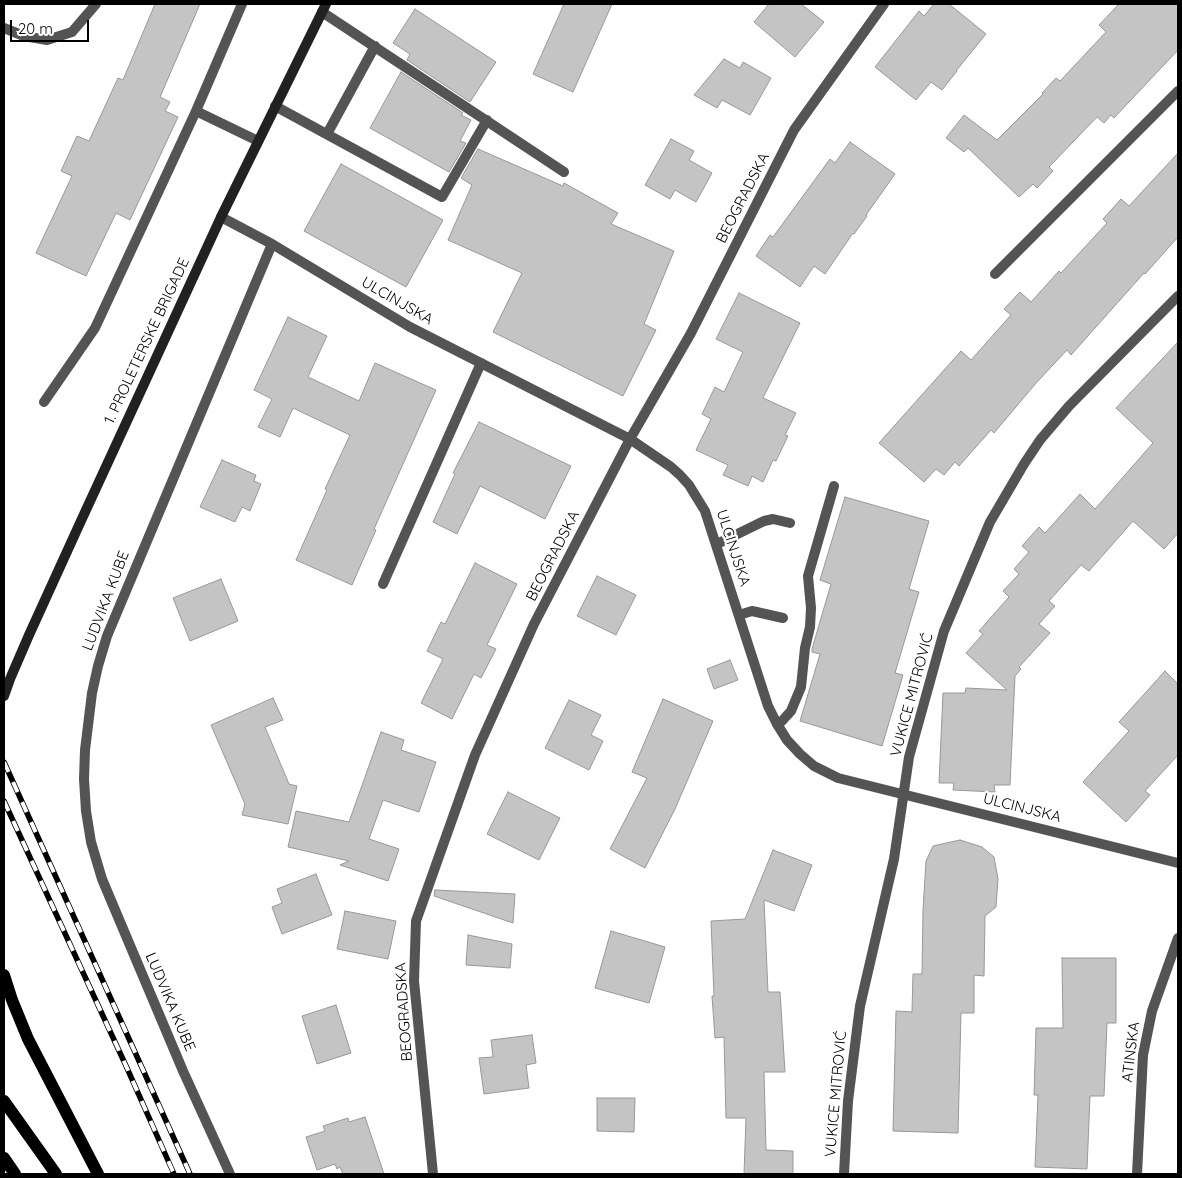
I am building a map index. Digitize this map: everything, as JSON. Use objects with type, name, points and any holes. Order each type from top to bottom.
[{"type":"main road","name":"1. PROLETERSKE BRIGADE","points":[[4,696],[29,634],[221,217],[324,8]]},
{"type":"main road","points":[[4,975],[28,1038],[98,1174]]},
{"type":"main road","points":[[4,1101],[56,1174]]},
{"type":"main road","points":[[4,1158],[15,1174]]},
{"type":"street","points":[[4,28],[24,36],[47,40],[72,32],[96,4]]},
{"type":"street","points":[[44,402],[95,328],[196,111],[242,4]]},
{"type":"street","name":"BEOGRADSKA","points":[[433,1174],[414,981],[416,920],[475,755],[534,624],[630,439],[691,333],[794,130],[884,4]]},
{"type":"street","points":[[324,8],[375,46],[564,172]]},
{"type":"street","points":[[327,134],[375,46]]},
{"type":"street","points":[[995,274],[1178,91]]},
{"type":"street","points":[[275,106],[442,197],[487,120]]},
{"type":"street","points":[[196,111],[258,140]]},
{"type":"street","name":"ULCINJSKA","points":[[221,217],[272,244],[410,328],[630,439],[671,467],[689,485],[705,510],[768,706],[787,740],[814,766],[838,778],[1178,863]]},
{"type":"street","name":"LUDVIKA KUBE","points":[[230,1174],[183,1071],[102,879],[91,842],[86,811],[84,750],[92,693],[107,636],[272,244]]},
{"type":"street","name":"VUKICE MITROVIĆ","points":[[844,1174],[848,1101],[860,1006],[894,858],[909,757],[944,631],[990,522],[1040,440],[1069,406],[1178,296]]},
{"type":"street","points":[[383,584],[481,363]]},
{"type":"street","points":[[777,724],[791,711],[801,686],[805,648],[810,626],[811,608],[808,576],[834,486]]},
{"type":"street","points":[[717,544],[764,521],[773,520],[790,523]]},
{"type":"street","points":[[739,615],[752,611],[783,618]]},
{"type":"street","name":"ATINSKA","points":[[1137,1174],[1143,1055],[1152,1011],[1178,938]]},
{"type":"building","points":[[155,4],[200,4],[160,97],[170,102],[165,111],[178,117],[130,220],[116,213],[86,276],[36,253],[72,176],[61,171],[77,136],[89,141],[118,78],[123,80]]},
{"type":"building","points":[[564,4],[612,4],[573,92],[533,74]]},
{"type":"building","points":[[769,4],[801,4],[824,22],[795,57],[754,22]]},
{"type":"building","points":[[934,4],[949,4],[986,34],[942,90],[931,82],[916,100],[875,67],[919,11],[924,16]]},
{"type":"building","points":[[1119,4],[1178,4],[1178,50],[1114,118],[1111,115],[1104,123],[1097,117],[1049,167],[1053,171],[1037,188],[1033,184],[1019,197],[968,148],[964,152],[946,138],[964,115],[997,140],[1043,94],[1056,78],[1060,81],[1106,32],[1099,25]]},
{"type":"building","points":[[415,9],[496,62],[470,102],[407,60],[410,54],[393,43]]},
{"type":"building","points":[[724,59],[740,68],[743,62],[771,78],[750,115],[722,100],[717,108],[694,95]]},
{"type":"building","points":[[401,72],[463,113],[461,115],[471,120],[460,141],[466,143],[449,172],[370,128]]},
{"type":"building","points":[[671,139],[694,151],[689,160],[712,173],[696,202],[675,190],[670,199],[645,185]]},
{"type":"building","points":[[850,142],[895,174],[825,274],[814,266],[800,287],[756,256],[770,235],[773,237],[830,159],[835,163]]},
{"type":"building","points":[[478,149],[563,186],[564,183],[618,213],[611,224],[674,251],[644,324],[656,330],[623,396],[493,332],[522,273],[448,240],[472,185],[461,178]]},
{"type":"building","points":[[1178,153],[1178,237],[1071,355],[1067,350],[994,433],[991,430],[959,466],[955,462],[944,475],[936,469],[924,482],[879,443],[961,351],[971,360],[1011,315],[1004,309],[1020,292],[1031,302],[1059,271],[1061,273],[1107,223],[1103,219],[1121,199],[1129,206]]},
{"type":"building","points":[[341,164],[443,220],[406,287],[304,231]]},
{"type":"building","points":[[739,293],[800,323],[763,398],[796,413],[785,435],[788,436],[776,461],[773,460],[763,482],[752,476],[748,486],[723,475],[728,465],[696,450],[711,419],[702,414],[715,387],[724,392],[743,352],[716,339]]},
{"type":"building","points":[[288,317],[327,336],[308,377],[359,401],[375,363],[436,390],[374,529],[376,530],[352,585],[296,560],[327,490],[325,489],[350,435],[293,408],[280,437],[258,427],[272,399],[254,390]]},
{"type":"building","points":[[1178,342],[1178,533],[1164,549],[1133,521],[1089,571],[1081,565],[1049,601],[1055,606],[1039,624],[1050,633],[1019,667],[1021,669],[1015,676],[1010,785],[994,785],[995,792],[953,790],[954,783],[939,783],[943,693],[965,693],[966,688],[1007,690],[966,653],[983,634],[979,631],[1009,597],[1003,591],[1019,574],[1014,569],[1029,552],[1022,546],[1039,527],[1045,533],[1080,494],[1095,509],[1153,443],[1116,408]]},
{"type":"building","points":[[479,422],[571,466],[545,519],[480,486],[457,534],[433,522],[455,474],[453,473]]},
{"type":"building","points":[[222,460],[256,475],[254,481],[261,484],[250,511],[242,507],[235,522],[200,507]]},
{"type":"building","points":[[845,497],[929,521],[909,589],[919,592],[895,673],[903,675],[882,746],[800,721],[820,654],[812,652],[812,649],[831,584],[820,580]]},
{"type":"building","points":[[475,563],[517,584],[487,645],[496,649],[481,678],[474,674],[452,719],[421,703],[443,659],[427,651],[441,622],[445,624]]},
{"type":"building","points":[[597,576],[636,595],[616,635],[577,616]]},
{"type":"building","points":[[221,579],[238,621],[190,641],[173,598]]},
{"type":"building","points":[[730,660],[738,680],[714,689],[707,669]]},
{"type":"building","points":[[1165,671],[1178,684],[1178,755],[1145,791],[1150,795],[1126,822],[1083,782],[1129,731],[1119,722]]},
{"type":"building","points":[[273,698],[283,720],[265,727],[289,784],[297,786],[288,824],[242,815],[245,804],[211,725]]},
{"type":"building","points":[[663,699],[713,721],[675,809],[645,868],[610,849],[647,778],[632,772]]},
{"type":"building","points":[[569,700],[601,715],[591,735],[603,741],[589,770],[545,748]]},
{"type":"building","points":[[381,732],[404,740],[401,750],[436,762],[419,812],[383,800],[369,839],[399,849],[388,881],[340,865],[349,861],[288,847],[296,811],[349,822]]},
{"type":"building","points":[[508,792],[560,818],[539,860],[487,834]]},
{"type":"building","points":[[960,840],[982,847],[994,857],[998,879],[996,907],[985,916],[984,976],[974,975],[974,1013],[961,1013],[958,1133],[893,1131],[896,1011],[912,1012],[913,974],[922,974],[926,861],[933,846]]},
{"type":"building","points":[[773,850],[812,865],[794,911],[764,900],[768,992],[780,992],[785,1072],[764,1072],[766,1150],[793,1151],[793,1174],[744,1174],[746,1118],[726,1118],[724,1037],[715,1038],[712,996],[714,996],[711,921],[745,919]]},
{"type":"building","points":[[316,874],[332,915],[282,934],[272,907],[282,903],[277,889]]},
{"type":"building","points":[[435,890],[515,894],[513,923],[434,896]]},
{"type":"building","points":[[345,911],[396,921],[388,959],[337,949]]},
{"type":"building","points":[[611,931],[665,947],[649,1003],[595,988]]},
{"type":"building","points":[[468,935],[512,944],[510,968],[466,965]]},
{"type":"building","points":[[1062,958],[1116,958],[1116,1023],[1107,1023],[1104,1096],[1090,1096],[1087,1169],[1035,1167],[1038,1095],[1034,1095],[1036,1028],[1063,1028]]},
{"type":"building","points":[[336,1005],[351,1053],[317,1064],[302,1016]]},
{"type":"building","points":[[532,1035],[536,1063],[526,1065],[529,1088],[484,1094],[479,1058],[493,1057],[491,1040]]},
{"type":"building","points":[[597,1098],[635,1098],[634,1132],[597,1131]]},
{"type":"building","points":[[365,1117],[384,1174],[343,1174],[340,1167],[337,1169],[335,1164],[317,1170],[306,1137],[325,1131],[323,1126],[348,1118],[349,1122]]},
{"type":"railway","points":[[4,762],[190,1174]]},
{"type":"railway","points":[[4,801],[174,1174]]}]
